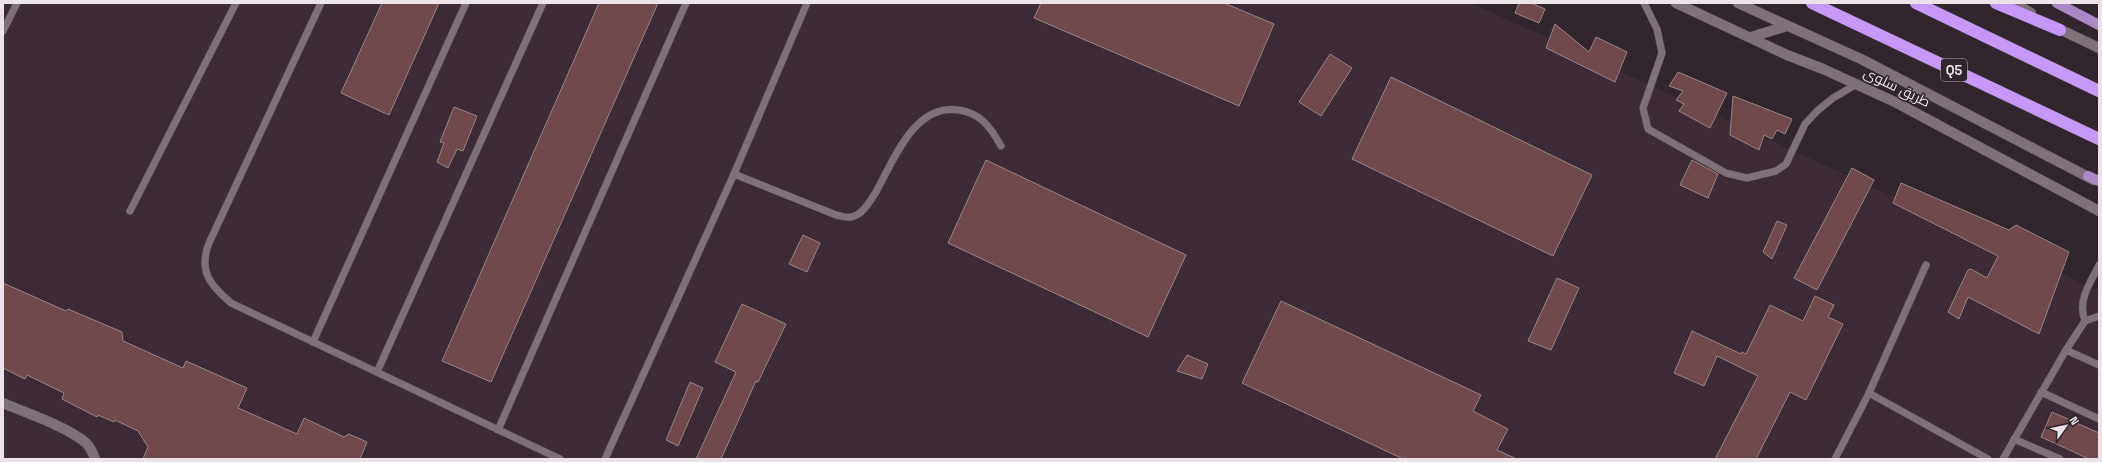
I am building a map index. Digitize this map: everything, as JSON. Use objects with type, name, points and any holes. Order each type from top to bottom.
[{"type":"highway","name":"Q5","points":[[1812,3],[2097,138]]},
{"type":"highway","points":[[1916,3],[2099,92]]},
{"type":"highway","points":[[1996,3],[2060,30]]},
{"type":"main road","points":[[2057,3],[2099,26]]},
{"type":"main road","points":[[2088,176],[2099,182]]},
{"type":"street","name":"طريق سلوى","points":[[1676,3],[1787,55],[1857,84],[1930,119],[2099,211]]},
{"type":"street","name":"طريق سلوى","points":[[1738,3],[1864,60],[2088,176]]},
{"type":"street","points":[[2014,3],[2060,30],[2099,48]]},
{"type":"street","points":[[1751,37],[1787,26]]},
{"type":"street","points":[[3,403],[85,442],[92,451],[95,459]]},
{"type":"lane","points":[[3,31],[17,3]]},
{"type":"lane","points":[[130,211],[236,3]]},
{"type":"lane","points":[[320,3],[209,243],[205,254],[204,266],[208,278],[216,290],[231,303],[560,459]]},
{"type":"lane","points":[[313,342],[466,3]]},
{"type":"lane","points":[[377,372],[543,3]]},
{"type":"lane","points":[[498,430],[686,3]]},
{"type":"lane","points":[[605,459],[734,174],[807,3]]},
{"type":"lane","points":[[1644,3],[1657,29],[1662,54],[1643,108],[1648,129],[1726,173],[1747,178],[1776,171],[1786,164],[1805,124],[1816,111],[1833,98],[1857,84]]},
{"type":"lane","points":[[734,174],[836,215],[852,217],[858,214],[869,203],[908,136],[916,125],[927,116],[940,110],[953,109],[967,111],[980,117],[990,126],[1001,146]]},
{"type":"lane","points":[[1835,459],[1869,393],[1926,265]]},
{"type":"lane","points":[[2084,321],[2081,307],[2083,299],[2099,265]]},
{"type":"lane","points":[[2003,459],[2084,321],[2099,316]]},
{"type":"lane","points":[[2066,350],[2099,365]]},
{"type":"lane","points":[[2041,392],[2099,419]]},
{"type":"lane","points":[[1869,393],[1988,459]]},
{"type":"lane","points":[[2014,439],[2060,459]]},
{"type":"shaded area","points":[[3,3],[1471,3],[2099,291],[2099,459],[3,459]]},
{"type":"building","points":[[382,3],[439,3],[389,115],[341,93]]},
{"type":"building","points":[[599,3],[658,3],[491,382],[442,361]]},
{"type":"building","points":[[1041,3],[1224,3],[1274,24],[1239,106],[1034,18]]},
{"type":"building","points":[[1519,3],[1531,3],[1545,9],[1539,23],[1515,13]]},
{"type":"building","points":[[1555,24],[1589,52],[1596,37],[1627,52],[1615,82],[1546,48]]},
{"type":"building","points":[[1330,54],[1352,68],[1321,116],[1299,102]]},
{"type":"building","points":[[1678,72],[1727,93],[1710,128],[1679,111],[1684,104],[1676,100],[1683,91],[1669,86]]},
{"type":"building","points":[[1391,77],[1592,175],[1553,256],[1352,159]]},
{"type":"building","points":[[1733,96],[1792,119],[1785,134],[1777,130],[1772,139],[1764,135],[1759,150],[1730,135]]},
{"type":"building","points":[[454,107],[477,116],[463,151],[457,149],[448,168],[437,162],[444,143],[440,142]]},
{"type":"building","points":[[986,160],[1186,255],[1148,337],[948,243]]},
{"type":"building","points":[[1692,160],[1718,174],[1708,198],[1680,185]]},
{"type":"building","points":[[1852,168],[1874,180],[1817,290],[1794,278]]},
{"type":"building","points":[[1901,183],[2009,230],[2016,225],[2069,252],[2039,334],[1968,297],[1959,319],[1948,312],[1968,270],[1971,269],[1987,278],[1998,256],[1893,203]]},
{"type":"building","points":[[1777,221],[1787,225],[1772,259],[1763,252]]},
{"type":"building","points":[[803,235],[820,243],[807,272],[789,264]]},
{"type":"building","points":[[1557,278],[1579,288],[1551,350],[1528,341]]},
{"type":"building","points":[[3,283],[66,311],[68,309],[122,332],[123,341],[183,368],[186,361],[247,388],[238,408],[297,434],[304,418],[344,437],[349,434],[367,442],[360,459],[143,459],[148,447],[138,431],[115,420],[114,422],[98,415],[97,417],[62,399],[64,393],[27,375],[25,379],[3,368]]},
{"type":"building","points":[[1815,296],[1834,305],[1828,317],[1843,324],[1806,400],[1790,392],[1756,459],[1715,459],[1758,376],[1717,356],[1704,386],[1674,373],[1692,331],[1741,354],[1742,352],[1746,354],[1770,305],[1803,321]]},
{"type":"building","points":[[1281,301],[1481,395],[1473,411],[1508,429],[1497,450],[1517,459],[1403,459],[1242,383]]},
{"type":"building","points":[[742,304],[786,324],[758,382],[756,381],[721,459],[696,459],[736,372],[715,362]]},
{"type":"building","points":[[1187,355],[1208,364],[1202,379],[1177,371]]},
{"type":"building","points":[[690,382],[703,388],[678,446],[666,440]]},
{"type":"building","points":[[2052,412],[2099,433],[2099,459],[2089,459],[2041,437]]}]
